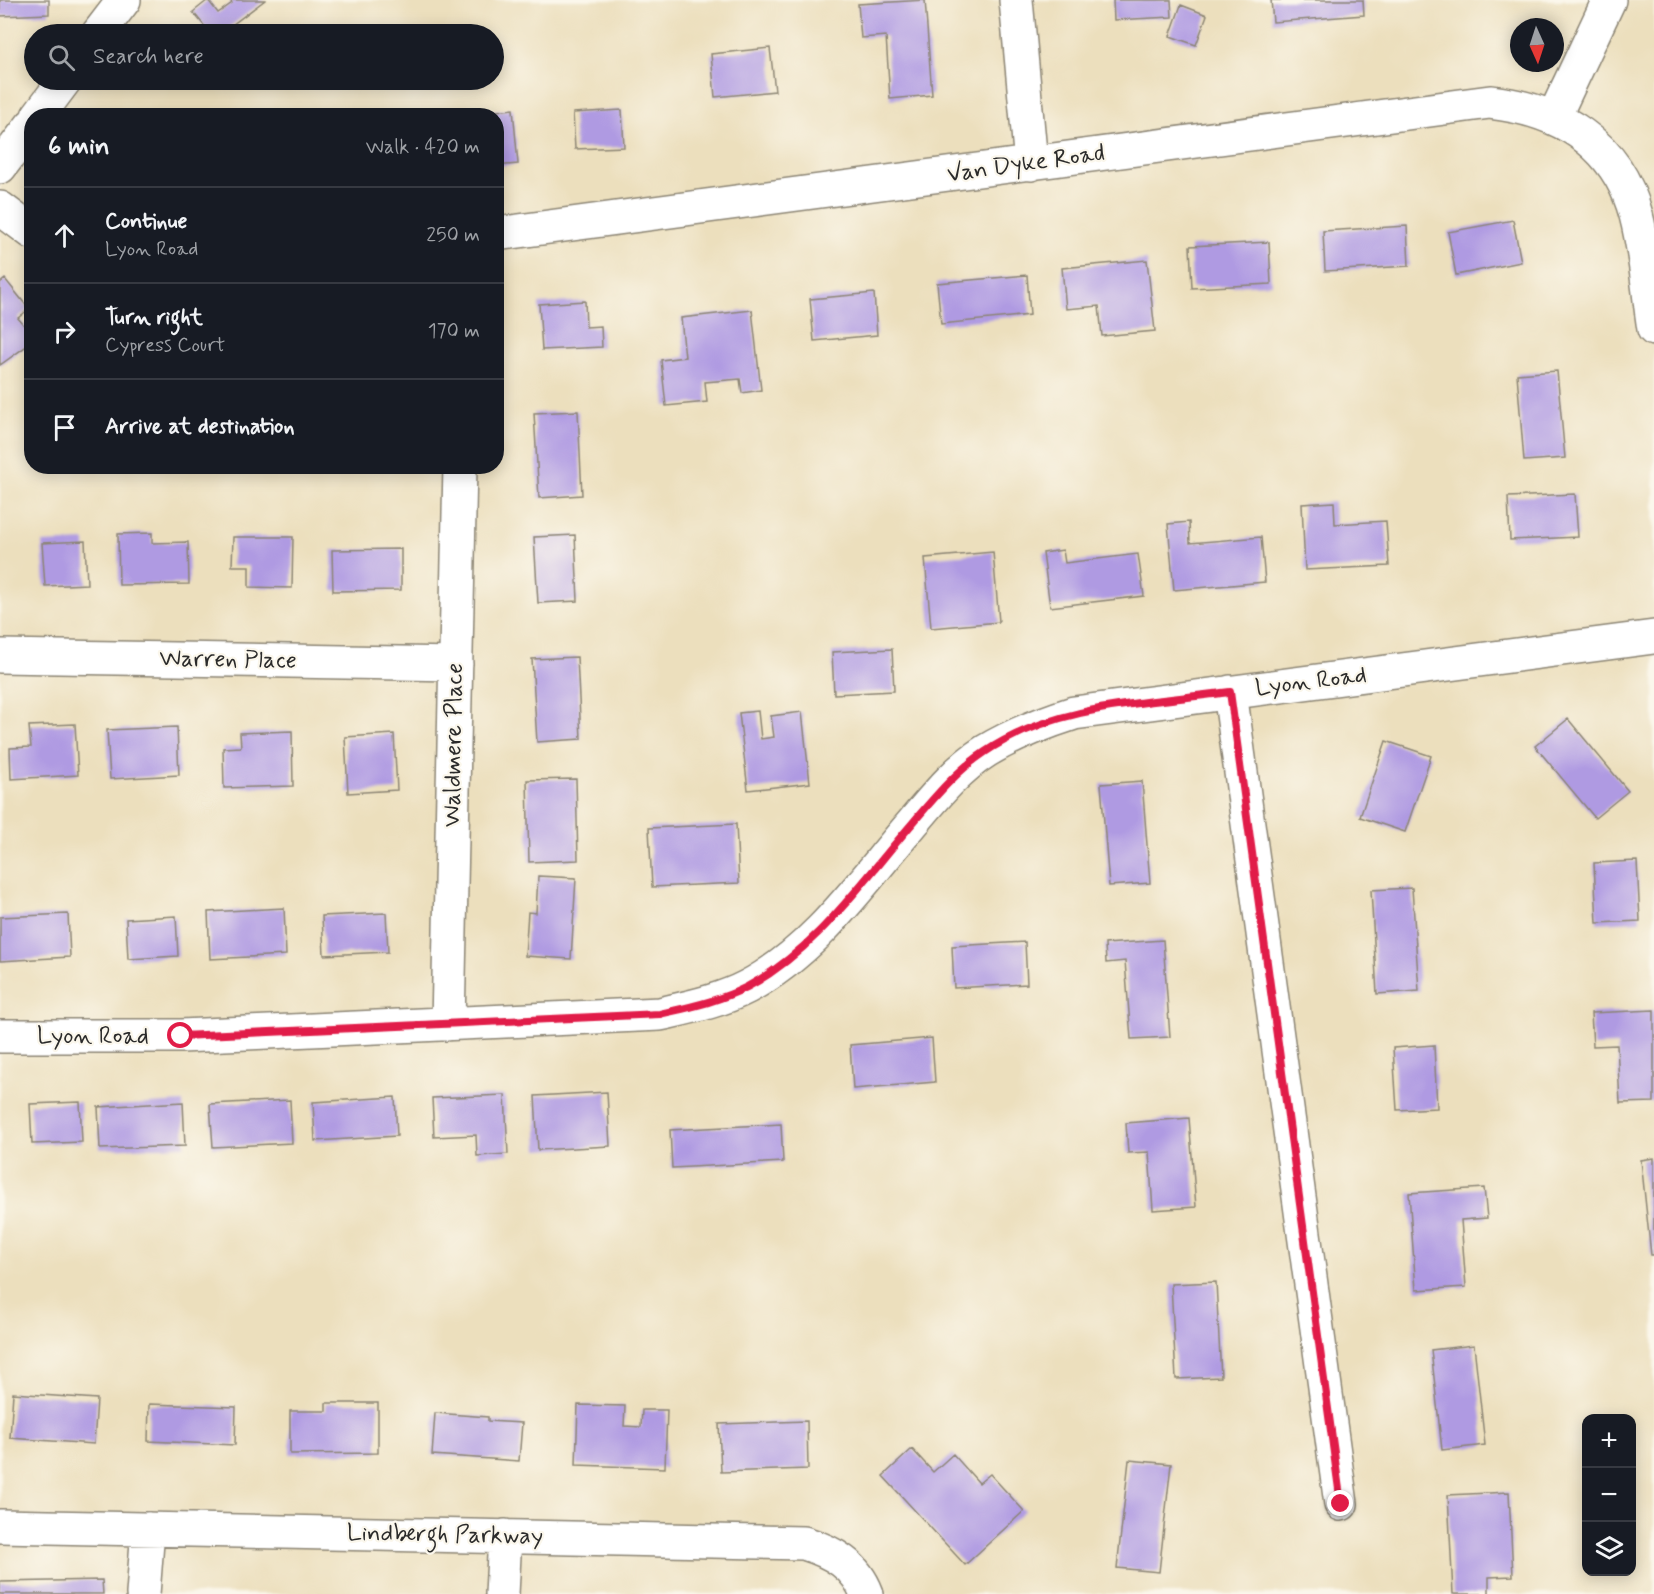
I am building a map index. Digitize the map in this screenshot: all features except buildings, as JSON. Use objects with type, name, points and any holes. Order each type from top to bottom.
[{"type":"street","points":[[106,24],[124,0]]},
{"type":"street","points":[[1016,0],[1031,164]]},
{"type":"street","points":[[1554,117],[1609,0]]},
{"type":"street","points":[[44,108],[58,90]]},
{"type":"street","name":"Van Dyke Road","points":[[504,233],[1490,102],[1524,106],[1554,117],[1581,133],[1604,154],[1622,181],[1636,215],[1654,329]]},
{"type":"street","points":[[0,167],[24,136]]},
{"type":"street","points":[[0,208],[24,226]]},
{"type":"street","name":"Waldmere Place","points":[[448,1024],[460,474]]},
{"type":"street","name":"Lyon Road","points":[[0,1036],[181,1036],[448,1024],[660,1014],[704,1004],[746,988],[780,967],[812,940],[947,783],[984,752],[1027,728],[1074,713],[1654,637]]},
{"type":"street","name":"Warren Place","points":[[0,656],[456,664]]},
{"type":"street","points":[[1230,692],[1341,1504]]},
{"type":"street","name":"Lindbergh Parkway","points":[[0,1526],[804,1544],[827,1550],[847,1564],[862,1582],[867,1594]]},
{"type":"street","points":[[143,1594],[148,1529]]},
{"type":"street","points":[[502,1594],[505,1536]]},
{"type":"route","points":[[181,1036],[660,1014],[704,1004],[746,988],[780,967],[812,940],[947,783],[984,752],[1027,728],[1074,713],[1230,692],[1341,1504]]}]
